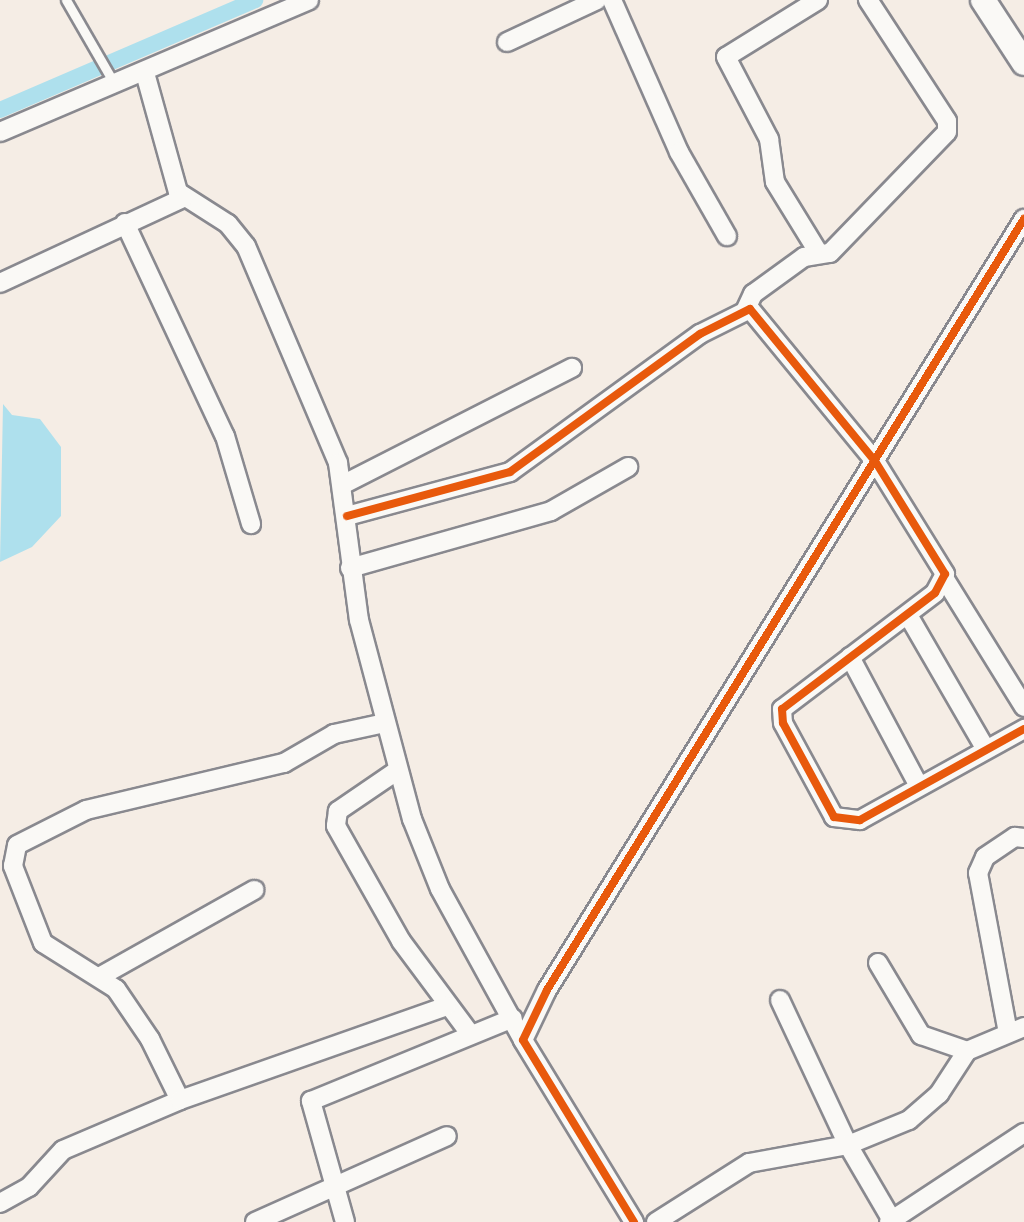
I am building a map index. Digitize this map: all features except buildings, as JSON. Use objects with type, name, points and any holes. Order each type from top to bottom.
[{"type":"main road","points":[[983,0],[1024,63]]},
{"type":"street","points":[[0,132],[112,80],[145,73],[309,0]]},
{"type":"street","points":[[507,42],[597,0]]},
{"type":"street","points":[[612,0],[679,152],[727,236]]},
{"type":"street","points":[[818,0],[726,57],[769,139],[775,182],[818,252],[828,255],[857,228],[948,128],[868,0]]},
{"type":"street","points":[[145,73],[183,198],[228,224],[246,246],[344,484],[350,568],[385,723],[398,770],[440,889],[523,1040],[634,1222]]},
{"type":"street","points":[[0,283],[183,198]]},
{"type":"street","points":[[523,1040],[547,990],[1024,219]]},
{"type":"street","points":[[125,223],[225,436],[251,524]]},
{"type":"street","points":[[347,516],[510,472],[700,334],[746,309],[753,294],[818,252]]},
{"type":"street","points":[[746,309],[875,461],[943,565],[946,581],[1024,707]]},
{"type":"street","points":[[344,484],[572,368]]},
{"type":"street","points":[[350,568],[551,511],[628,467]]},
{"type":"street","points":[[946,581],[908,615],[788,699],[783,723],[834,817],[860,820],[1024,729]]},
{"type":"street","points":[[908,615],[985,748]]},
{"type":"street","points":[[850,657],[919,786]]},
{"type":"street","points":[[180,1100],[150,1039],[101,976],[43,943],[13,866],[17,845],[86,810],[284,763],[334,734],[385,723]]},
{"type":"street","points":[[398,770],[334,818],[401,941],[471,1035]]},
{"type":"street","points":[[656,1222],[749,1163],[848,1145],[925,1110],[967,1051],[1016,1030],[978,873],[985,857],[1015,837],[1024,838]]},
{"type":"street","points":[[101,976],[254,890]]},
{"type":"street","points":[[878,963],[921,1035],[967,1051]]},
{"type":"street","points":[[780,1000],[848,1145],[891,1221],[1024,1133]]},
{"type":"street","points":[[0,1203],[29,1187],[63,1150],[180,1100],[447,1006]]},
{"type":"street","points":[[345,1222],[332,1192],[311,1101],[513,1018]]},
{"type":"street","points":[[255,1222],[332,1192],[447,1136]]},
{"type":"lane","points":[[66,0],[99,49],[112,80]]},
{"type":"water","points":[[3,404],[12,415],[40,419],[61,447],[61,516],[32,547],[0,562]]},
{"type":"waterway","points":[[0,110],[255,0]]},
{"type":"cycle path","points":[[634,1222],[523,1040],[547,990],[1024,219]]},
{"type":"cycle path","points":[[347,516],[510,472],[700,334],[750,309],[875,461],[945,574],[935,593],[782,709],[783,723],[834,817],[860,820],[1024,729]]}]
